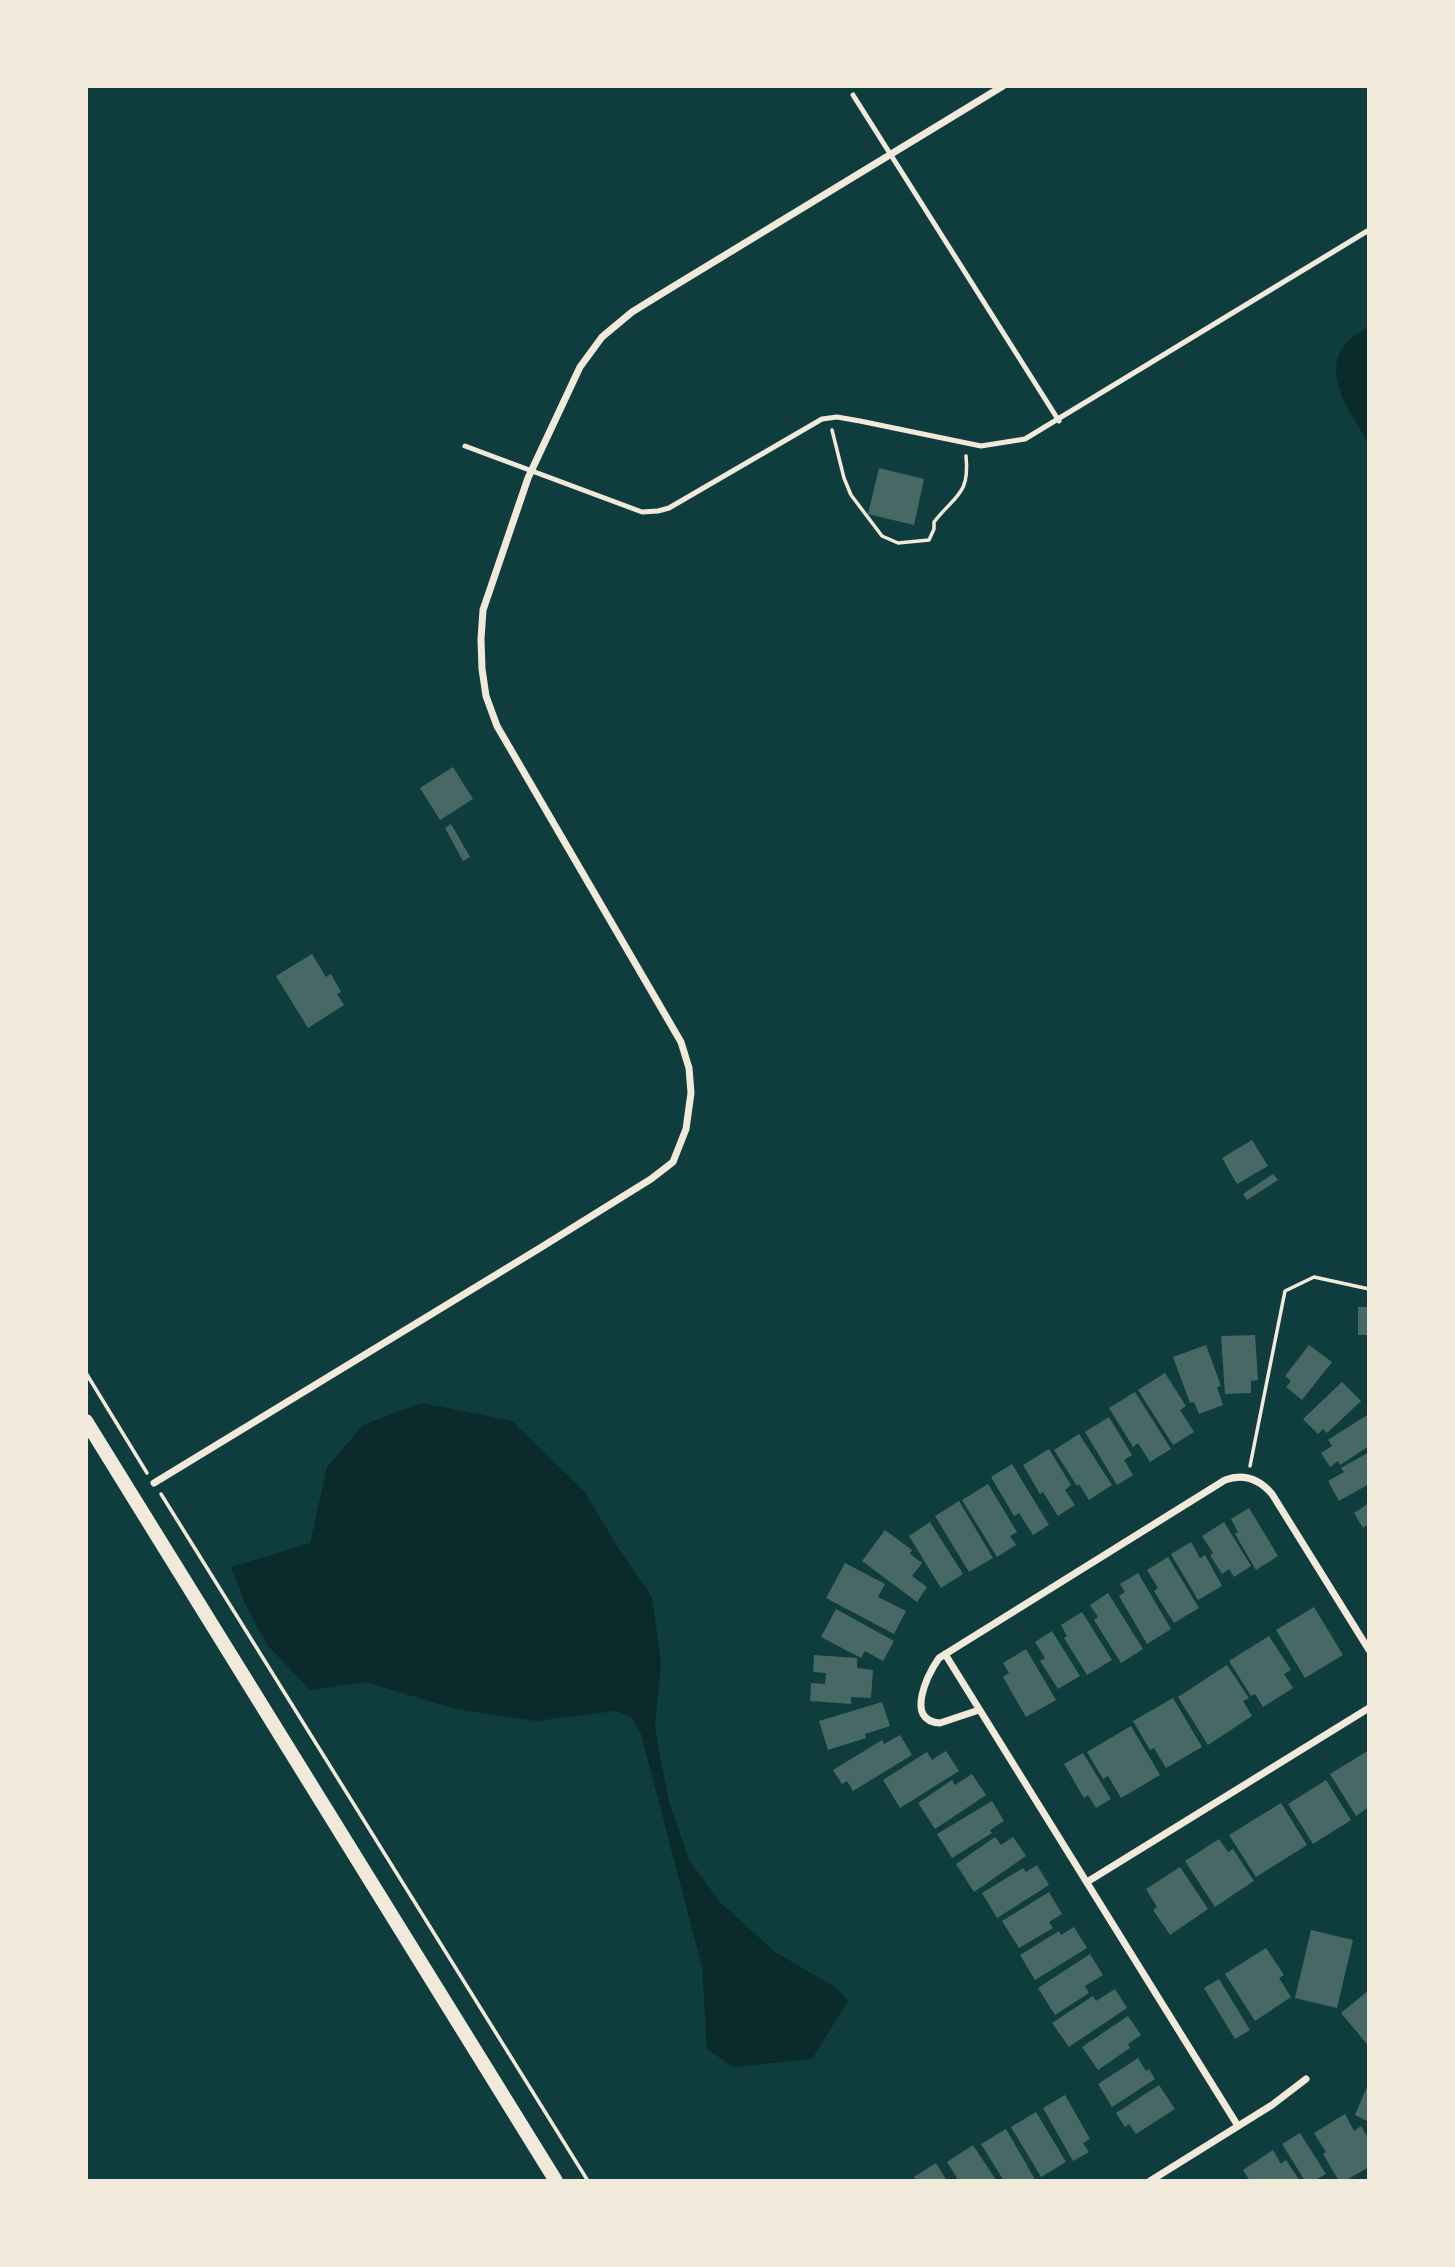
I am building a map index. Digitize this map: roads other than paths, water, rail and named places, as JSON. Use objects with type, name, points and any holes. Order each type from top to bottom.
[{"type":"main road","points":[[86,1421],[556,2181]]},
{"type":"street","points":[[154,1483],[651,1179],[673,1162],[686,1129],[691,1093],[689,1068],[681,1042],[497,726],[486,696],[481,659],[483,610],[531,472],[580,367],[603,337],[632,313],[666,291],[1003,86]]},
{"type":"street","points":[[979,1710],[940,1723],[934,1723],[923,1712],[920,1700],[923,1689],[935,1664],[945,1654],[1224,1479],[1233,1477],[1247,1477],[1257,1481],[1272,1494],[1369,1650]]},
{"type":"street","points":[[945,1654],[1238,2126]]},
{"type":"street","points":[[1087,1882],[1369,1708]]},
{"type":"street","points":[[1150,2181],[1238,2126],[1306,2079]]},
{"type":"lane","points":[[853,95],[1059,421]]},
{"type":"lane","points":[[465,446],[642,512],[669,508],[822,419],[837,417],[981,446],[1014,442],[1059,421],[1369,230]]},
{"type":"water","points":[[1369,329],[1369,443],[1340,391],[1337,364],[1341,351],[1350,339]]},
{"type":"water","points":[[421,1403],[512,1421],[585,1492],[652,1597],[661,1662],[655,1728],[668,1798],[689,1860],[720,1902],[775,1952],[835,1987],[848,2001],[812,2059],[733,2067],[707,2049],[702,1967],[641,1734],[632,1718],[615,1711],[536,1721],[455,1709],[366,1682],[310,1690],[268,1646],[246,1606],[231,1567],[310,1543],[327,1467],[363,1425]]}]
